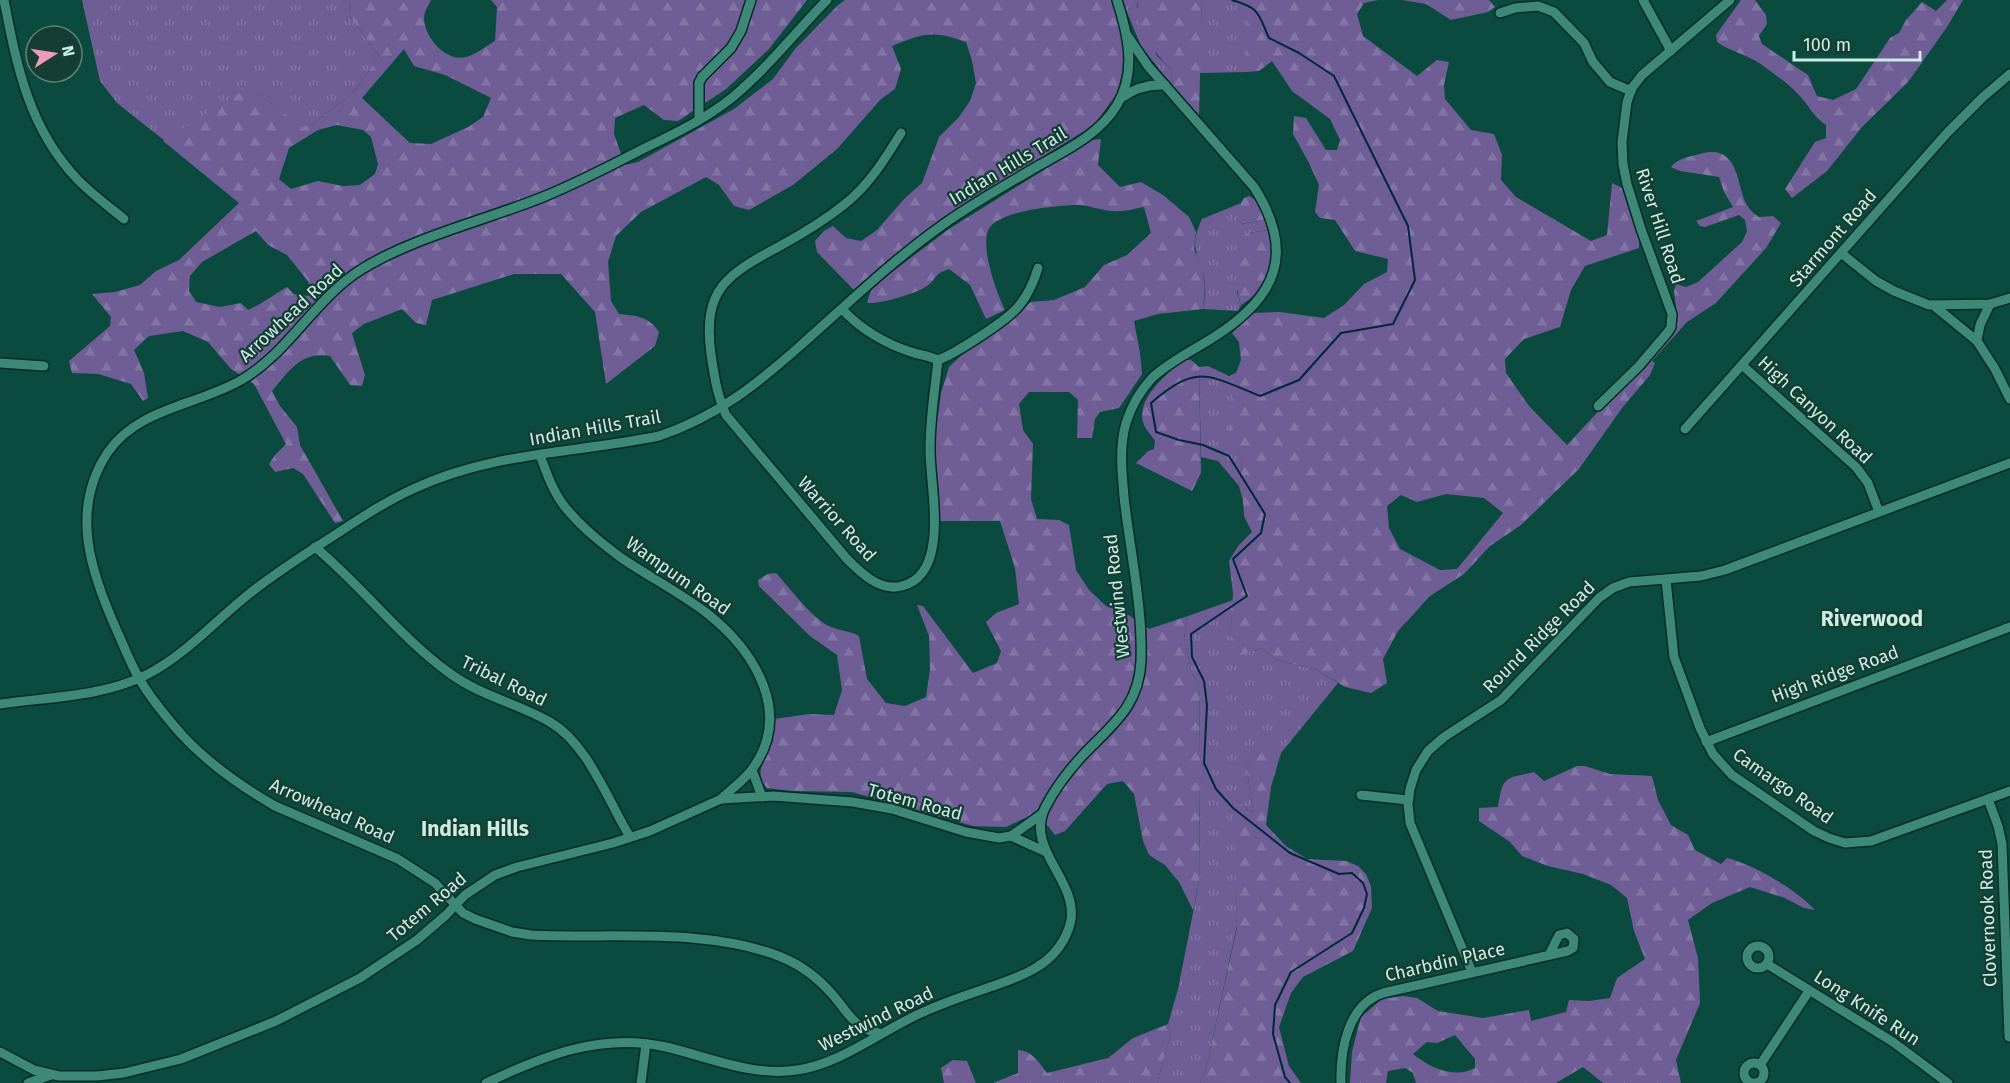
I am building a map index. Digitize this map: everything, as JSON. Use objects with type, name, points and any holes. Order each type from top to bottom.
[{"type":"street","points":[[4,0],[22,85],[40,126],[60,159],[78,180],[124,219]]},
{"type":"street","points":[[699,119],[699,83],[702,77],[731,48],[741,31],[751,0]]},
{"type":"street","name":"Arrowhead Road","points":[[827,0],[741,91],[715,110],[595,173],[545,196],[420,243],[362,269],[341,284],[280,349],[245,378],[155,415],[136,426],[109,452],[94,481],[86,512],[86,531],[96,582],[139,678],[182,735],[228,775],[275,806],[398,859],[435,883],[463,913],[512,932],[531,935],[705,940],[756,948],[786,959],[810,973],[832,994],[856,1025]]},
{"type":"street","name":"Indian Hills Trail","points":[[0,704],[91,692],[139,678],[167,662],[271,577],[387,502],[442,476],[510,458],[659,436],[687,426],[722,407],[774,368],[891,264],[941,226],[1080,141],[1103,122],[1116,107],[1128,71],[1127,35],[1117,0]]},
{"type":"street","points":[[1643,0],[1671,51]]},
{"type":"street","name":"River Hill Road","points":[[1598,406],[1639,366],[1668,332],[1672,321],[1672,314],[1634,208],[1623,164],[1622,142],[1631,91],[1642,75],[1730,0]]},
{"type":"street","points":[[1500,13],[1528,6],[1538,6],[1554,12],[1584,43],[1600,71],[1610,82],[1631,91]]},
{"type":"street","name":"Westwind Road","points":[[486,1083],[544,1058],[608,1042],[662,1046],[749,1069],[775,1072],[796,1071],[816,1066],[943,1004],[1026,974],[1037,968],[1057,950],[1065,939],[1069,928],[1071,906],[1067,889],[1046,852],[1042,835],[1042,814],[1067,773],[1122,716],[1132,700],[1140,675],[1141,636],[1127,526],[1122,463],[1124,435],[1132,409],[1144,388],[1162,370],[1242,317],[1265,291],[1274,270],[1277,246],[1263,202],[1254,187],[1149,66],[1127,35]]},
{"type":"street","name":"Starmont Road","points":[[1685,429],[1947,133],[2010,74]]},
{"type":"street","points":[[1120,98],[1143,86],[1165,85]]},
{"type":"street","points":[[722,407],[717,393],[709,327],[712,306],[722,285],[742,267],[817,224],[846,203],[873,176],[901,133]]},
{"type":"street","points":[[1842,253],[1876,281],[1912,299],[1933,305],[1990,304],[2010,298]]},
{"type":"street","points":[[842,309],[848,317],[877,337],[903,349],[938,360],[951,355],[1012,313],[1021,303],[1038,268]]},
{"type":"street","points":[[1977,341],[1980,326],[1990,304]]},
{"type":"street","points":[[1933,305],[1977,341],[2010,399]]},
{"type":"street","name":"Warrior Road","points":[[722,407],[726,416],[861,573],[880,584],[891,587],[903,586],[912,582],[923,570],[934,543],[929,450],[938,360]]},
{"type":"street","points":[[0,363],[44,366]]},
{"type":"street","name":"High Canyon Road","points":[[1742,365],[1863,474],[1879,512]]},
{"type":"street","name":"Wampum Road","points":[[540,455],[553,489],[570,514],[621,556],[708,614],[727,631],[752,662],[766,691],[770,717],[765,748],[752,770],[721,799]]},
{"type":"street","name":"Round Ridge Road","points":[[1472,972],[1412,830],[1408,800],[1412,779],[1428,751],[1444,737],[1501,700],[1599,598],[1621,584],[1701,576],[1725,570],[2010,463]]},
{"type":"street","name":"Tribal Road","points":[[315,548],[424,653],[448,672],[490,697],[533,714],[563,731],[587,761],[630,837]]},
{"type":"street","name":"Camargo Road","points":[[1666,580],[1674,657],[1706,742],[1719,762],[1732,775],[1814,831],[1837,841],[1854,843],[1871,841],[2010,790]]},
{"type":"street","name":"High Ridge Road","points":[[1706,742],[2010,627]]},
{"type":"street","points":[[752,770],[762,797]]},
{"type":"street","points":[[1361,795],[1408,800]]},
{"type":"street","name":"Totem Road","points":[[0,1052],[19,1063],[51,1075],[97,1076],[152,1067],[181,1059],[276,1022],[360,978],[391,959],[435,925],[481,882],[495,875],[517,867],[598,848],[672,822],[721,799],[762,797],[853,802],[892,809],[981,836],[999,838],[1011,836],[1046,852]]},
{"type":"street","name":"Clovernook Road","points":[[1988,799],[2002,844],[2009,1037]]},
{"type":"street","points":[[1011,836],[1042,814]]},
{"type":"street","name":"Charbdin Place","points":[[1341,1083],[1347,1033],[1358,1010],[1366,1001],[1383,993],[1549,955]]},
{"type":"street","name":"Long Knife Run","points":[[1767,964],[1893,1042],[1948,1083]]},
{"type":"street","points":[[1760,1065],[1809,991]]},
{"type":"street","points":[[856,1025],[879,1034]]},
{"type":"street","points":[[855,1048],[858,1038],[856,1025]]},
{"type":"street","points":[[641,1083],[646,1044]]},
{"type":"street","name":"Totem Road","points":[[27,1083],[51,1075]]},
{"type":"green space","points":[[82,0],[350,0],[349,15],[379,56],[354,92],[311,125],[302,128],[258,93],[165,141],[117,103],[100,81]]},
{"type":"green space","points":[[350,0],[431,0],[424,17],[428,32],[443,52],[458,58],[474,54],[495,41],[497,7],[491,0],[807,0],[769,49],[726,89],[678,121],[664,120],[644,105],[615,118],[614,134],[625,165],[638,162],[734,109],[773,79],[795,49],[845,0],[1111,0],[1120,28],[1125,58],[1118,92],[1094,125],[951,213],[854,290],[817,252],[815,241],[824,231],[833,226],[846,238],[861,241],[877,230],[904,199],[922,183],[939,137],[959,117],[970,101],[976,83],[966,42],[945,36],[928,35],[912,38],[892,46],[901,69],[895,89],[881,99],[837,149],[793,185],[749,210],[734,206],[719,185],[706,177],[641,212],[616,236],[608,262],[611,301],[619,314],[646,320],[659,332],[655,346],[606,384],[595,312],[561,274],[514,274],[432,300],[426,325],[416,323],[402,309],[364,324],[352,333],[365,375],[362,386],[350,385],[330,356],[311,357],[296,364],[272,391],[280,406],[297,427],[300,445],[343,521],[335,523],[303,474],[293,468],[275,472],[269,464],[286,444],[254,384],[231,369],[208,342],[183,331],[149,336],[134,350],[144,373],[148,398],[143,401],[131,384],[98,374],[72,373],[69,361],[110,326],[111,317],[92,294],[115,292],[140,285],[156,271],[179,260],[239,203],[163,141],[239,93],[258,93],[302,127],[311,125],[354,92],[379,56],[349,15]],"holes":[[[404,49],[414,66],[445,75],[491,98],[483,117],[468,127],[431,144],[410,143],[362,98]],[[337,125],[363,130],[371,137],[378,164],[375,174],[360,185],[343,186],[318,181],[291,189],[279,179],[289,148],[318,130]],[[256,231],[268,245],[287,255],[312,290],[308,296],[294,294],[287,287],[248,310],[241,303],[220,307],[196,302],[189,291],[190,276],[202,262]]]},
{"type":"green space","points":[[1122,0],[1138,0],[1137,6],[1157,56],[1171,69],[1173,87],[1141,46]]},
{"type":"green space","points":[[1138,0],[1202,0],[1199,115],[1173,87],[1171,69],[1147,38],[1140,19]]},
{"type":"green space","points":[[1202,0],[1247,0],[1247,72],[1199,73]]},
{"type":"green space","points":[[1247,0],[1378,0],[1364,3],[1357,14],[1363,36],[1417,76],[1437,60],[1449,62],[1444,85],[1445,99],[1471,130],[1494,134],[1502,155],[1501,180],[1516,197],[1591,241],[1607,235],[1612,183],[1622,188],[1639,239],[1639,248],[1585,266],[1571,290],[1560,327],[1524,339],[1505,359],[1506,373],[1529,406],[1567,445],[1676,325],[1674,291],[1676,284],[1686,287],[1698,282],[1742,242],[1747,231],[1745,220],[1739,215],[1705,227],[1700,226],[1696,221],[1733,207],[1724,192],[1719,177],[1680,171],[1671,167],[1684,158],[1712,152],[1721,153],[1732,164],[1750,210],[1759,217],[1773,216],[1781,223],[1766,248],[1716,303],[1687,322],[1652,361],[1655,363],[1650,375],[1622,408],[1579,469],[1521,525],[1490,546],[1464,574],[1430,596],[1398,631],[1383,659],[1387,683],[1371,693],[1345,687],[1317,670],[1276,660],[1262,648],[1238,656],[1230,643],[1233,594],[1229,561],[1238,546],[1252,532],[1244,516],[1239,486],[1242,465],[1229,428],[1232,393],[1241,360],[1239,342],[1232,333],[1253,313],[1280,312],[1324,318],[1344,305],[1364,284],[1387,272],[1388,259],[1355,251],[1335,220],[1320,218],[1315,212],[1319,185],[1293,134],[1294,116],[1306,118],[1326,150],[1337,150],[1340,140],[1330,119],[1292,91],[1272,61],[1259,71],[1247,72]],"holes":[[[1446,494],[1484,498],[1503,513],[1457,569],[1440,570],[1400,549],[1389,528],[1387,506],[1401,495],[1417,502]]]},
{"type":"green space","points":[[1402,0],[1489,0],[1495,7],[1488,12],[1451,20],[1426,4]]},
{"type":"green space","points":[[1741,0],[1755,0],[1766,15],[1767,24],[1759,36],[1762,44],[1808,75],[1817,96],[1833,100],[1856,89],[1890,38],[1899,33],[1906,20],[1922,2],[1936,11],[1947,0],[1963,0],[1908,82],[1862,127],[1827,171],[1792,198],[1785,189],[1815,142],[1826,138],[1826,125],[1781,79],[1756,61],[1717,42],[1716,35]]},
{"type":"green space","points":[[1101,139],[1098,165],[1120,187],[1141,182],[1163,195],[1189,217],[1196,232],[1194,249],[1201,264],[1205,287],[1203,309],[1158,314],[1134,321],[1142,374],[1119,408],[1100,412],[1095,419],[1092,438],[1077,438],[1078,400],[1069,392],[1029,392],[1019,404],[1023,430],[1033,444],[1031,499],[1037,519],[1059,520],[1069,525],[1076,570],[1089,590],[1106,606],[1124,612],[1149,629],[1188,616],[1184,638],[1192,673],[1199,683],[1200,755],[1205,775],[1199,779],[1200,877],[1193,910],[1179,882],[1165,865],[1149,855],[1143,841],[1134,794],[1123,781],[1107,784],[1065,831],[1055,835],[1048,826],[1025,818],[1006,827],[973,826],[852,792],[792,791],[767,788],[760,779],[774,719],[809,714],[834,715],[842,690],[837,655],[810,636],[759,586],[758,580],[768,574],[776,573],[809,611],[824,623],[859,636],[867,679],[886,703],[905,706],[926,697],[930,669],[929,636],[917,605],[923,606],[973,673],[997,663],[1001,651],[986,622],[996,613],[1019,604],[1015,568],[1000,521],[940,521],[934,444],[941,393],[949,367],[977,341],[1031,302],[1054,300],[1085,287],[1104,265],[1127,255],[1151,233],[1144,207],[1116,211],[1080,205],[1059,206],[1020,212],[998,221],[987,233],[986,243],[997,292],[1005,310],[986,319],[970,285],[949,269],[915,292],[889,300],[867,303],[872,287],[949,229],[1092,140]]},
{"type":"green space","points":[[1249,196],[1259,202],[1265,220],[1240,224],[1241,203]]},
{"type":"green space","points":[[1241,203],[1241,224],[1265,220],[1268,230],[1249,233],[1237,293],[1241,305],[1238,311],[1203,309],[1205,288],[1195,246],[1198,230],[1202,219]]},
{"type":"green space","points":[[1268,230],[1271,241],[1271,262],[1268,272],[1258,291],[1241,305],[1236,280],[1239,237]]},
{"type":"green space","points":[[1183,359],[1191,360],[1199,367],[1201,473],[1192,491],[1136,463],[1148,451],[1154,449],[1155,441],[1144,425],[1142,415],[1148,397],[1161,380]]},
{"type":"green space","points":[[1208,366],[1229,376],[1236,373],[1230,428],[1242,465],[1239,486],[1218,461],[1201,457],[1199,367]]},
{"type":"green space","points":[[1233,600],[1230,643],[1254,651],[1262,648],[1276,660],[1317,670],[1338,683],[1281,753],[1260,753],[1246,766],[1253,809],[1252,813],[1235,799],[1237,925],[1206,1069],[1200,1083],[1157,1083],[1171,1034],[1168,1024],[1178,989],[1200,877],[1199,779],[1205,775],[1200,755],[1199,683],[1192,673],[1184,638],[1188,616]]},
{"type":"green space","points":[[1260,753],[1281,753],[1271,787],[1266,825],[1286,846],[1307,859],[1346,861],[1358,866],[1366,874],[1371,886],[1372,908],[1353,951],[1303,977],[1291,993],[1279,1027],[1289,1066],[1301,1083],[1200,1083],[1206,1069],[1237,927],[1234,798],[1252,813],[1246,766]]},
{"type":"green space","points":[[1577,766],[1585,766],[1610,774],[1652,776],[1658,800],[1671,825],[1688,835],[1695,850],[1721,864],[1727,858],[1762,872],[1786,886],[1815,910],[1750,887],[1712,903],[1688,920],[1698,958],[1700,1003],[1676,1060],[1681,1083],[1603,1083],[1583,1067],[1556,1083],[1416,1083],[1413,1073],[1405,1068],[1388,1071],[1386,1083],[1350,1083],[1352,1052],[1361,1017],[1382,999],[1403,996],[1417,998],[1438,1011],[1483,1018],[1529,1010],[1531,1021],[1566,1012],[1569,1000],[1589,1001],[1610,998],[1617,978],[1645,959],[1634,931],[1627,898],[1611,885],[1522,856],[1510,842],[1479,821],[1479,808],[1498,807],[1502,789],[1507,780],[1534,772],[1544,781]],"holes":[[[1455,1035],[1475,1059],[1475,1068],[1451,1072],[1427,1064],[1413,1054],[1427,1042],[1437,1043]]]},
{"type":"green space","points":[[1168,1024],[1171,1034],[1157,1083],[993,1083],[1018,1073],[1018,1050],[1031,1055],[1047,1073],[1108,1058],[1133,1038]]},
{"type":"green space","points":[[953,1060],[967,1061],[976,1083],[944,1083],[941,1068]]},
{"type":"waterway","points":[[1232,0],[1248,6],[1257,13],[1269,38],[1299,53],[1334,76],[1408,226],[1415,280],[1393,324],[1341,333],[1299,380],[1260,396],[1215,378],[1192,378],[1180,382],[1151,403],[1156,432],[1203,445],[1229,456],[1265,514],[1261,533],[1233,559],[1247,596],[1191,634],[1192,657],[1204,681],[1207,705],[1204,763],[1216,789],[1233,808],[1290,853],[1339,874],[1352,873],[1363,883],[1367,894],[1364,908],[1352,933],[1291,972],[1275,1005],[1273,1034],[1285,1077],[1290,1083]]},
{"type":"district","name":"Riverwood","points":[[1872,619]]},
{"type":"district","name":"Indian Hills","points":[[475,829]]}]
